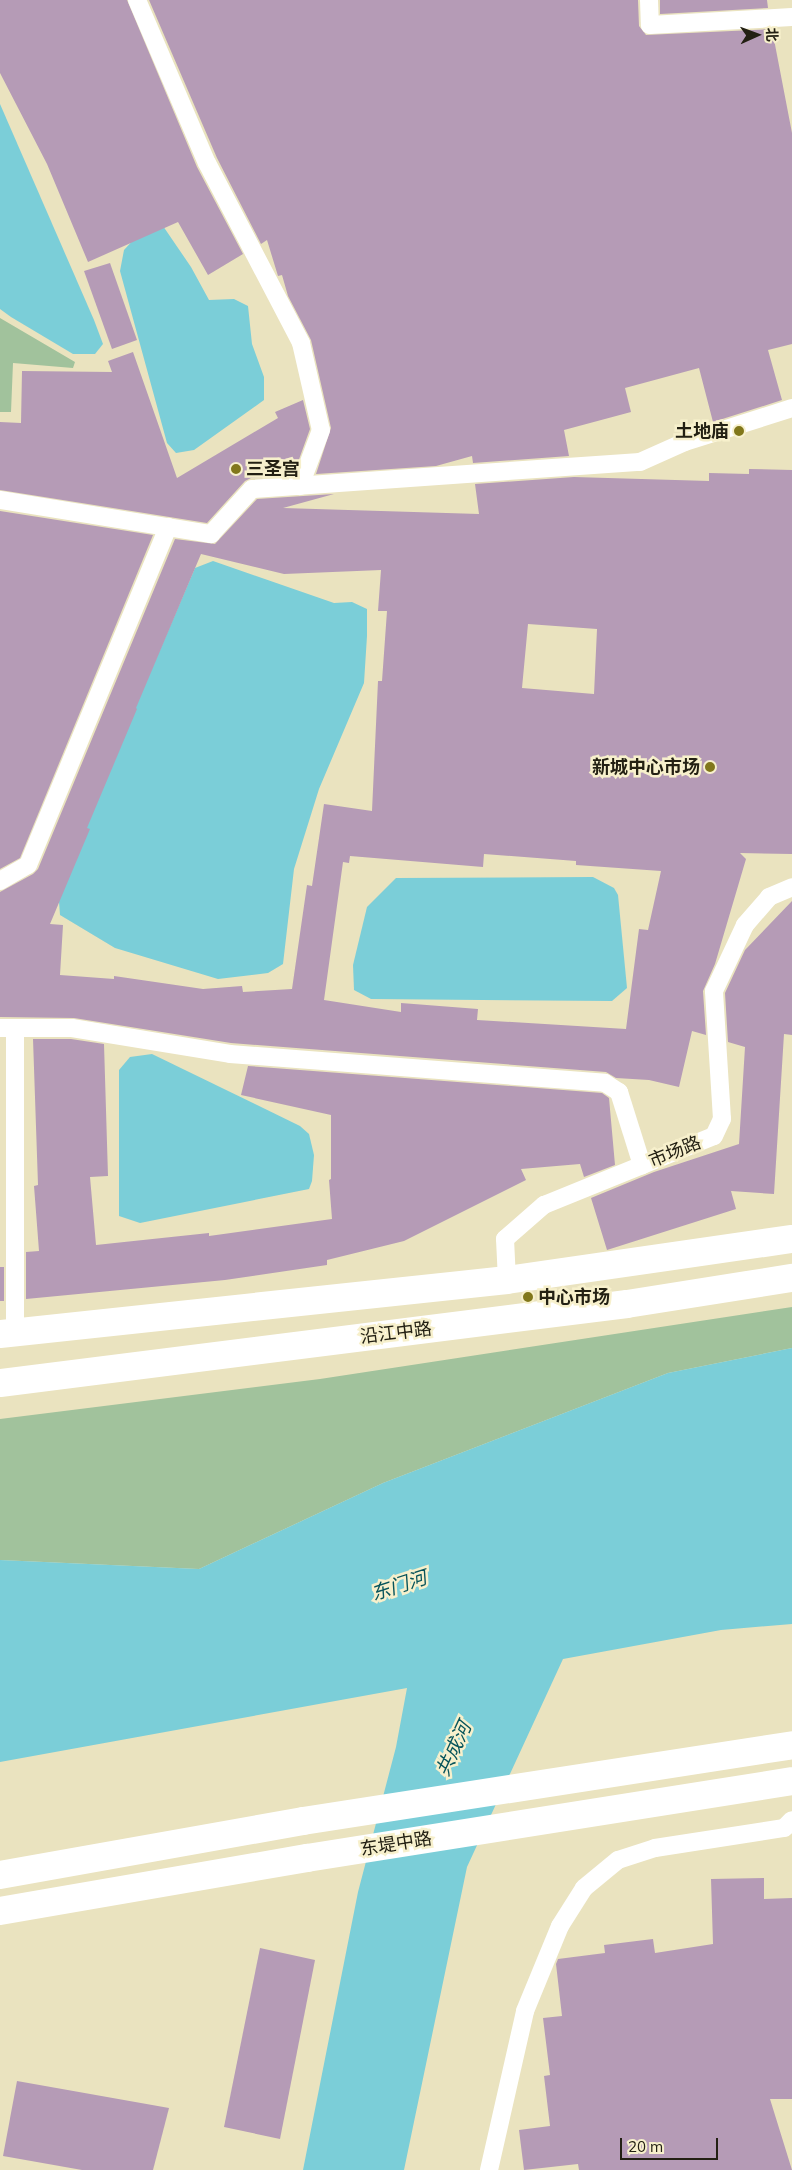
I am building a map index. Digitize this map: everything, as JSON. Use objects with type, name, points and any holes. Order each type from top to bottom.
[{"type":"main road","points":[[7,1333],[507,1280],[792,1239]]},
{"type":"main road","name":"沿江中路","points":[[0,1383],[627,1304],[792,1278]]},
{"type":"main road","name":"东堤中路","points":[[0,1875],[304,1821],[792,1745]]},
{"type":"main road","name":"东堤中路","points":[[0,1911],[307,1858],[792,1780]]},
{"type":"lane","points":[[137,0],[206,163],[301,343],[321,430],[300,486]]},
{"type":"lane","points":[[649,0],[650,25],[792,17]]},
{"type":"lane","points":[[0,500],[211,534],[252,489],[640,462],[685,442],[792,408]]},
{"type":"lane","points":[[0,881],[28,865],[168,527]]},
{"type":"lane","name":"市场路","points":[[507,1280],[504,1238],[544,1206],[714,1136],[722,1119],[714,991],[745,925],[769,896],[792,887]]},
{"type":"lane","points":[[7,1333],[7,1028],[72,1028],[230,1054],[606,1084],[619,1092],[642,1165]]},
{"type":"lane","points":[[489,2170],[525,2011],[560,1926],[584,1888],[618,1860],[656,1848],[784,1828],[792,1820]]},
{"type":"green space","points":[[0,318],[75,362],[73,368],[13,363],[11,412],[0,412]]},
{"type":"green space","points":[[792,1307],[792,1348],[668,1373],[383,1483],[199,1569],[0,1560],[0,1419],[320,1379]]},
{"type":"water","points":[[0,104],[94,320],[103,344],[95,354],[73,354],[0,309]]},
{"type":"water","points":[[163,226],[191,267],[209,300],[234,299],[248,306],[252,344],[264,377],[264,400],[194,450],[176,453],[167,443],[120,271],[124,250],[137,236]]},
{"type":"water","points":[[213,561],[334,603],[352,602],[367,609],[364,683],[319,789],[294,869],[283,964],[268,973],[218,979],[115,948],[60,915],[58,888],[195,568]]},
{"type":"water","points":[[593,877],[614,888],[618,895],[627,988],[612,1001],[371,999],[354,990],[353,965],[367,907],[396,878]]},
{"type":"water","points":[[152,1054],[300,1126],[309,1134],[314,1155],[312,1181],[309,1189],[140,1223],[119,1216],[119,1070],[130,1057]]},
{"type":"water","points":[[792,1348],[792,1624],[721,1630],[563,1659],[467,1867],[404,2170],[303,2170],[358,1892],[396,1747],[407,1688],[0,1762],[0,1560],[199,1569],[383,1483],[668,1373]]},
{"type":"building","points":[[0,0],[127,0],[197,167],[243,254],[208,275],[178,222],[88,262],[47,164],[0,73]]},
{"type":"building","points":[[149,0],[638,0],[639,26],[646,35],[772,29],[792,133],[792,344],[768,350],[782,400],[713,422],[699,368],[625,388],[631,412],[564,430],[569,456],[473,463],[472,456],[436,466],[316,474],[331,428],[311,340],[288,296],[282,275],[278,276],[267,240],[261,244],[217,158]]},
{"type":"building","points":[[660,0],[767,0],[768,8],[660,14]]},
{"type":"building","points":[[110,263],[137,340],[112,349],[84,271]]},
{"type":"building","points":[[133,352],[177,478],[278,418],[275,412],[303,400],[310,429],[293,476],[251,478],[245,481],[207,523],[0,490],[0,422],[21,423],[22,371],[112,372],[108,361]]},
{"type":"building","points":[[749,469],[792,470],[792,854],[740,853],[746,859],[715,964],[703,991],[706,1035],[692,1031],[679,1087],[649,1080],[616,1078],[606,1072],[231,1043],[74,1018],[0,1017],[0,892],[33,874],[38,869],[175,539],[215,544],[257,499],[334,494],[283,508],[479,514],[475,484],[574,477],[709,481],[709,473],[749,474]],"holes":[[[201,554],[284,574],[381,570],[378,611],[387,611],[382,681],[378,681],[372,811],[324,804],[312,886],[307,885],[292,989],[243,992],[242,986],[203,989],[114,976],[114,979],[60,975],[63,925],[50,924],[90,829],[87,828]],[[528,624],[597,629],[594,694],[522,688]],[[484,854],[576,861],[576,865],[661,871],[648,930],[639,929],[626,1029],[477,1020],[478,1009],[401,1003],[401,1012],[324,1000],[343,862],[349,863],[350,856],[483,867]]]},
{"type":"building","points":[[0,511],[153,535],[20,858],[0,869]]},
{"type":"building","points":[[792,901],[792,1035],[784,1034],[774,1194],[731,1191],[736,1209],[607,1250],[591,1198],[654,1172],[739,1144],[745,1047],[728,1042],[725,993],[745,950]]},
{"type":"building","points":[[33,1039],[71,1039],[104,1044],[108,1176],[90,1177],[96,1245],[209,1233],[209,1236],[332,1219],[329,1180],[331,1179],[331,1115],[241,1095],[248,1066],[602,1093],[609,1098],[615,1165],[584,1177],[580,1164],[521,1169],[526,1180],[404,1241],[327,1260],[327,1265],[225,1280],[26,1299],[26,1252],[39,1251],[34,1186],[38,1185]]},
{"type":"building","points":[[0,1267],[4,1267],[4,1301],[0,1301]]},
{"type":"building","points":[[764,1878],[764,1899],[792,1898],[792,2099],[770,2099],[792,2170],[579,2170],[578,2164],[524,2170],[519,2130],[550,2126],[544,2076],[550,2075],[543,2018],[562,2016],[556,1964],[558,1959],[605,1953],[604,1945],[653,1939],[655,1953],[713,1944],[711,1879]]},
{"type":"building","points":[[260,1948],[315,1960],[280,2139],[224,2127]]},
{"type":"building","points":[[17,2081],[169,2108],[153,2170],[82,2170],[3,2156]]},
{"type":"place","name":"土地庙","points":[[739,431]]},
{"type":"place","name":"三圣宫","points":[[236,469]]},
{"type":"place","name":"新城中心市场","points":[[710,767]]},
{"type":"place","name":"中心市场","points":[[528,1297]]},
{"type":"water label","name":"东门河","points":[[399,1586]]},
{"type":"water label","name":"共成河","points":[[454,1749]]}]
